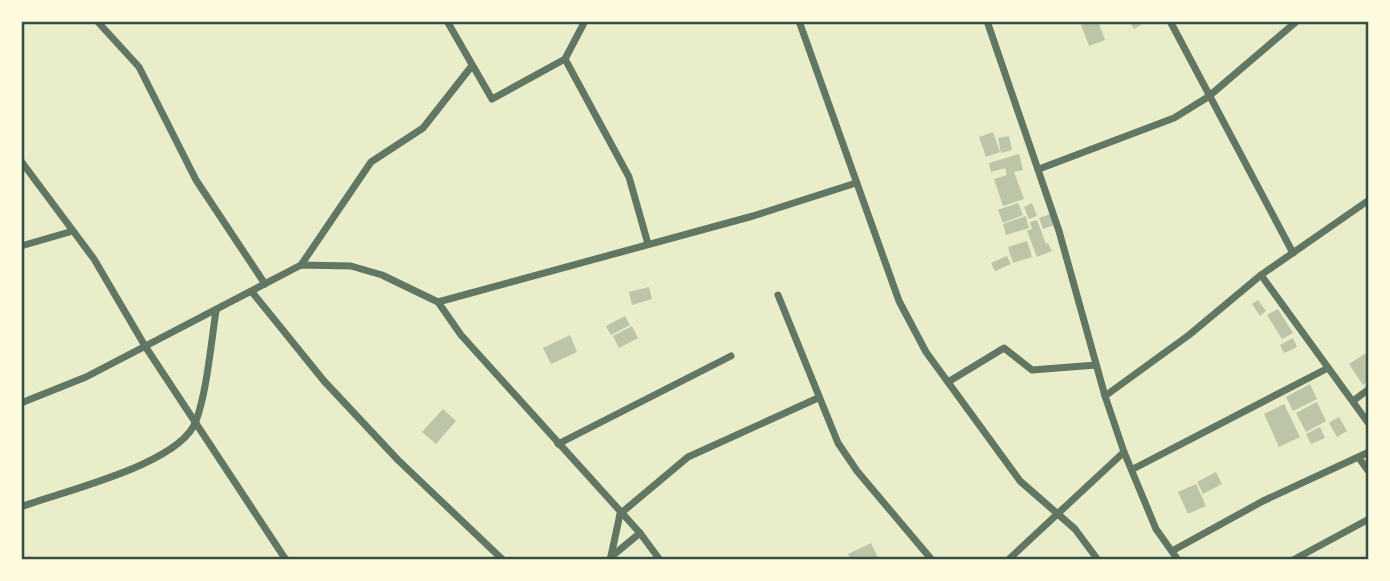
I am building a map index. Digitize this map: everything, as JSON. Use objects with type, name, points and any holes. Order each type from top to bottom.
[{"type":"street","points":[[97,21],[139,67],[196,180],[265,284]]},
{"type":"street","points":[[447,21],[471,67],[492,99],[565,59],[585,21]]},
{"type":"street","points":[[799,21],[899,301],[926,352],[1020,481],[1075,529],[1098,560]]},
{"type":"street","points":[[803,32],[808,21]]},
{"type":"street","points":[[988,21],[1059,231],[1105,396],[1124,452],[1156,528],[1178,560]]},
{"type":"street","points":[[1170,21],[1293,253]]},
{"type":"street","points":[[1039,169],[1174,118],[1208,97],[1297,21]]},
{"type":"street","points":[[565,59],[629,177],[648,244]]},
{"type":"street","points":[[21,403],[86,377],[301,265],[371,162],[423,128],[471,67]]},
{"type":"street","points":[[21,160],[94,259],[145,346],[286,560]]},
{"type":"street","points":[[438,302],[753,216],[856,183]]},
{"type":"street","points":[[1105,396],[1189,335],[1261,275],[1369,200]]},
{"type":"street","points":[[21,246],[73,231]]},
{"type":"street","points":[[301,265],[351,266],[382,275],[438,302],[461,335],[640,534],[660,560]]},
{"type":"street","points":[[1261,275],[1369,424]]},
{"type":"street","points":[[252,292],[324,381],[503,560]]},
{"type":"street","points":[[778,295],[838,443],[857,471],[932,560]]},
{"type":"street","points":[[21,507],[130,471],[174,445],[195,424],[216,310]]},
{"type":"street","points":[[948,382],[1004,348],[1032,370],[1096,365]]},
{"type":"street","points":[[558,444],[732,356]]},
{"type":"street","points":[[1133,469],[1328,368]]},
{"type":"street","points":[[1353,401],[1369,389]]},
{"type":"street","points":[[610,558],[620,513],[688,457],[818,398]]},
{"type":"street","points":[[1008,560],[1124,452]]},
{"type":"street","points":[[1171,551],[1263,501],[1369,452]]},
{"type":"street","points":[[1359,458],[1369,472]]},
{"type":"street","points":[[1293,560],[1369,519]]},
{"type":"street","points":[[610,558],[640,534]]},
{"type":"building","points":[[1098,21],[1105,40],[1089,46],[1080,22]]},
{"type":"building","points":[[1129,21],[1143,21],[1144,23],[1134,29]]},
{"type":"building","points":[[993,132],[1000,152],[986,157],[979,137]]},
{"type":"building","points":[[1009,136],[1012,150],[1001,153],[998,138]]},
{"type":"building","points":[[1019,154],[1023,170],[1014,172],[1024,199],[1003,206],[994,179],[1007,175],[1005,168],[991,172],[989,163]]},
{"type":"building","points":[[1018,203],[1023,215],[1003,223],[998,210]]},
{"type":"building","points":[[1032,203],[1037,216],[1029,219],[1024,207]]},
{"type":"building","points":[[1050,214],[1054,225],[1043,229],[1039,218]]},
{"type":"building","points":[[1026,216],[1029,228],[1006,235],[1003,224]]},
{"type":"building","points":[[1037,220],[1046,244],[1048,243],[1052,251],[1037,257],[1027,231],[1032,229],[1030,222]]},
{"type":"building","points":[[1027,241],[1032,257],[1013,263],[1008,247]]},
{"type":"building","points":[[1007,256],[1011,264],[995,271],[991,263]]},
{"type":"building","points":[[649,287],[652,299],[632,305],[629,292]]},
{"type":"building","points":[[1258,300],[1266,311],[1260,316],[1252,304]]},
{"type":"building","points":[[1278,309],[1293,333],[1282,339],[1267,315]]},
{"type":"building","points":[[625,316],[630,325],[611,335],[606,326]]},
{"type":"building","points":[[632,326],[638,338],[619,348],[613,336]]},
{"type":"building","points":[[570,335],[577,352],[551,364],[543,348]]},
{"type":"building","points":[[1293,338],[1297,347],[1284,353],[1280,345]]},
{"type":"building","points":[[1369,351],[1369,381],[1363,385],[1349,364]]},
{"type":"building","points":[[1310,384],[1317,399],[1293,411],[1286,397]]},
{"type":"building","points":[[1317,402],[1326,421],[1306,432],[1296,413]]},
{"type":"building","points":[[1284,404],[1300,437],[1279,447],[1264,414]]},
{"type":"building","points":[[443,409],[456,421],[436,444],[422,432]]},
{"type":"building","points":[[1339,417],[1347,431],[1337,437],[1329,423]]},
{"type":"building","points":[[1320,427],[1325,438],[1311,444],[1306,434]]},
{"type":"building","points":[[1216,472],[1222,484],[1203,494],[1197,482]]},
{"type":"building","points":[[1196,484],[1206,506],[1188,514],[1178,492]]},
{"type":"building","points":[[871,543],[879,560],[851,560],[848,554]]}]
